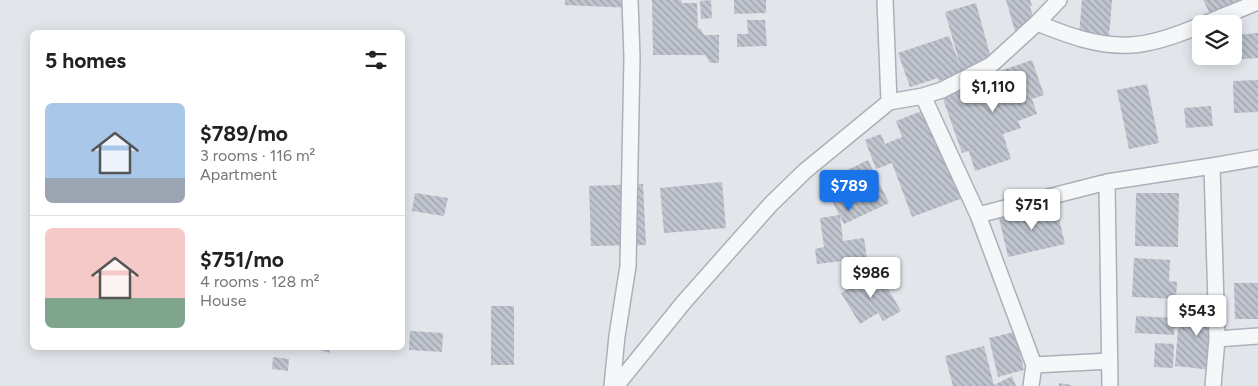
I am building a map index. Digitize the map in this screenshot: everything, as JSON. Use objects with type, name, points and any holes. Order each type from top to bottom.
[{"type":"street","points":[[612,386],[617,336],[628,266],[632,57],[630,0]]},
{"type":"street","points":[[885,0],[889,102]]},
{"type":"street","points":[[616,386],[684,302],[771,204],[805,171],[889,102],[923,96],[942,90],[983,70],[1037,23],[1059,0]]},
{"type":"street","points":[[1226,15],[1258,2]]},
{"type":"street","points":[[1037,23],[1076,38],[1105,44],[1131,45],[1175,36],[1192,29]]},
{"type":"street","points":[[923,96],[978,214],[1034,365],[1031,386]]},
{"type":"street","points":[[978,214],[1107,182],[1258,158]]},
{"type":"street","points":[[1212,166],[1217,339],[1213,386]]},
{"type":"street","points":[[1107,182],[1110,386]]},
{"type":"street","points":[[1217,339],[1258,336]]},
{"type":"street","points":[[1034,365],[1110,361]]},
{"type":"building","points":[[565,0],[633,0],[633,8],[565,5]]},
{"type":"building","points":[[652,0],[681,0],[682,3],[697,3],[698,29],[700,28],[704,35],[719,35],[719,63],[710,63],[705,55],[653,55]]},
{"type":"building","points":[[711,0],[712,18],[701,19],[700,1]]},
{"type":"building","points":[[734,0],[766,0],[766,13],[734,14]]},
{"type":"building","points":[[1006,0],[1030,0],[1036,29],[1016,35]]},
{"type":"building","points":[[1082,0],[1112,0],[1109,37],[1079,34]]},
{"type":"building","points":[[1203,0],[1246,0],[1220,15],[1211,15]]},
{"type":"building","points":[[976,3],[992,62],[962,70],[963,73],[939,81],[938,78],[910,87],[898,53],[949,36],[960,65],[945,12]]},
{"type":"building","points":[[747,20],[765,20],[767,46],[737,47],[737,34],[748,34]]},
{"type":"building","points":[[1258,33],[1258,58],[1242,59],[1242,34]]},
{"type":"building","points":[[1032,60],[1044,95],[1032,99],[1037,114],[1018,121],[1021,128],[1003,134],[1011,159],[975,171],[969,151],[962,153],[942,96],[999,77],[997,72]]},
{"type":"building","points":[[1258,80],[1258,112],[1234,113],[1233,81]]},
{"type":"building","points":[[1147,84],[1159,143],[1129,149],[1117,90]]},
{"type":"building","points":[[1211,106],[1213,126],[1186,128],[1184,108]]},
{"type":"building","points":[[929,108],[963,198],[912,217],[892,163],[876,169],[865,140],[881,134],[885,144],[902,137],[896,121]]},
{"type":"building","points":[[868,160],[889,203],[844,224],[840,216],[843,241],[864,238],[867,258],[817,264],[815,249],[824,247],[820,218],[839,215],[823,182]]},
{"type":"building","points":[[722,182],[726,228],[664,233],[660,188]]},
{"type":"building","points":[[643,184],[646,245],[591,246],[589,186]]},
{"type":"building","points":[[415,193],[448,198],[444,216],[412,211]]},
{"type":"building","points":[[1136,193],[1179,193],[1178,247],[1135,246]]},
{"type":"building","points":[[1056,205],[1065,244],[1008,257],[999,218]]},
{"type":"building","points":[[1134,258],[1170,260],[1169,281],[1177,282],[1176,299],[1132,297]]},
{"type":"building","points":[[878,272],[901,311],[883,321],[878,313],[860,324],[841,293]]},
{"type":"building","points":[[1234,283],[1258,283],[1258,319],[1235,319]]},
{"type":"building","points":[[1180,304],[1219,308],[1213,370],[1175,366]]},
{"type":"building","points":[[491,306],[514,306],[514,365],[491,365]]},
{"type":"building","points":[[1136,316],[1175,318],[1174,335],[1135,333]]},
{"type":"building","points":[[410,331],[443,333],[442,352],[409,350]]},
{"type":"building","points":[[1015,332],[1024,370],[998,377],[989,338]]},
{"type":"building","points":[[1155,343],[1174,344],[1173,368],[1154,367]]},
{"type":"building","points":[[984,346],[994,385],[1012,376],[1016,386],[953,386],[945,356]]},
{"type":"building","points":[[273,357],[289,359],[288,371],[272,369]]},
{"type":"building","points":[[1059,383],[1072,385],[1059,386]]}]
